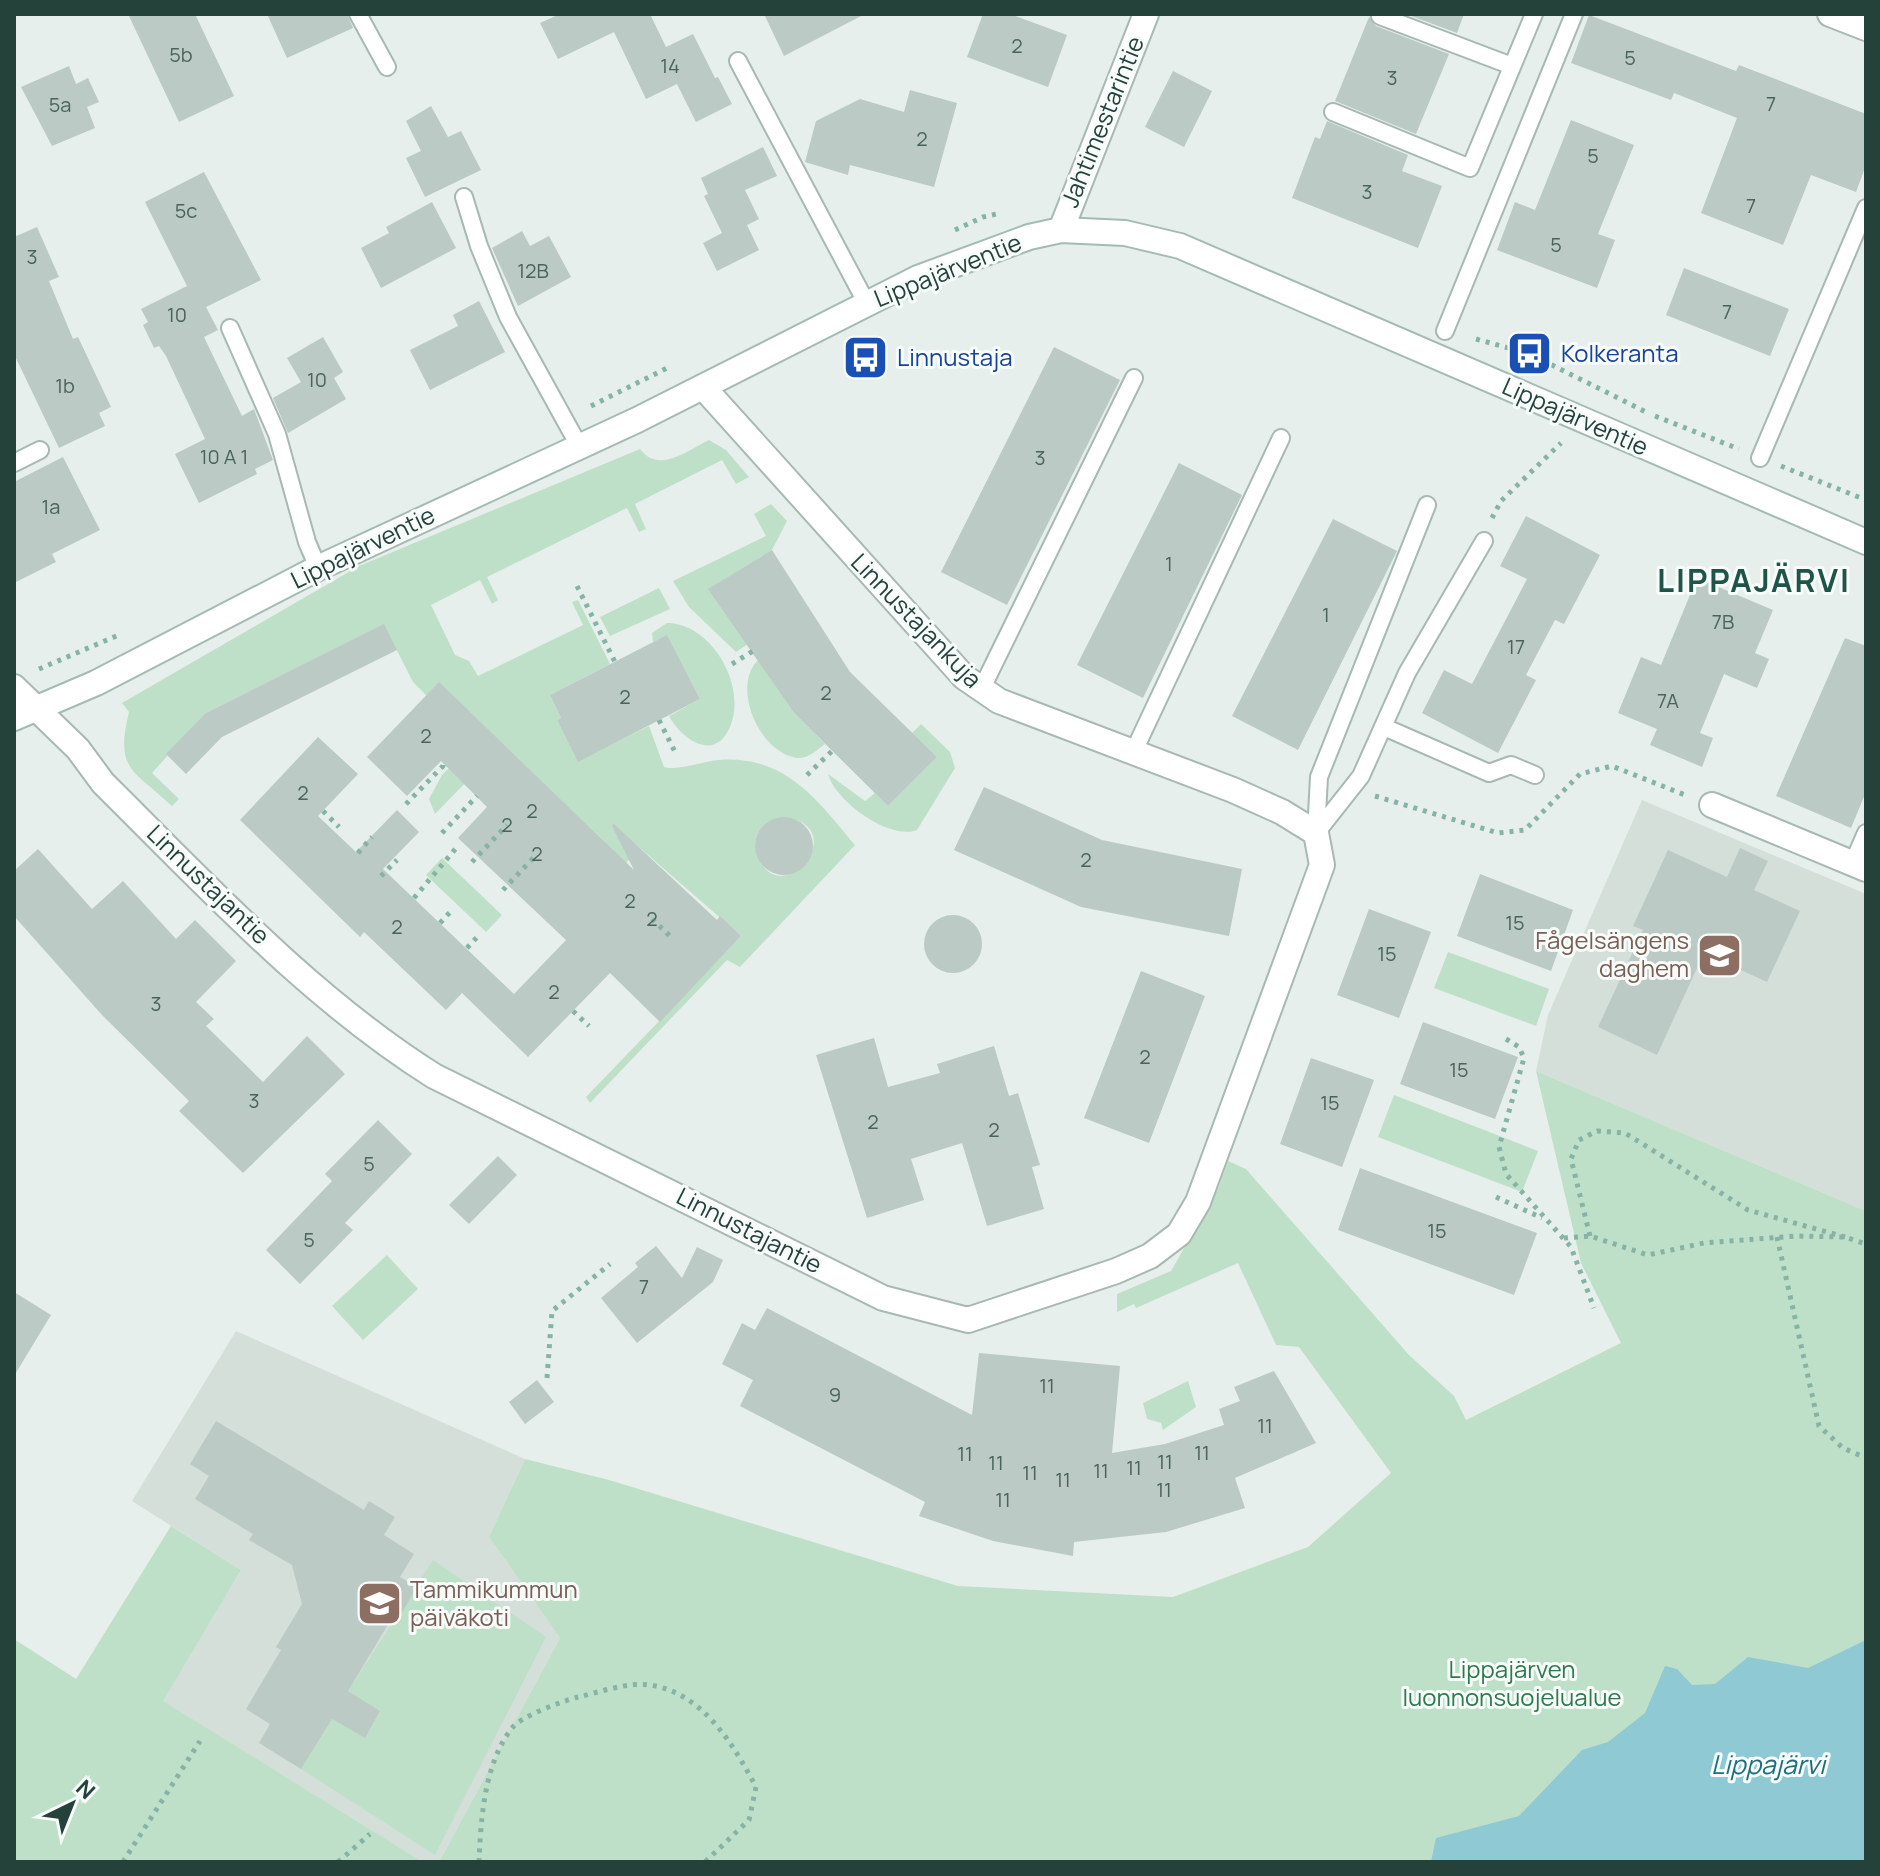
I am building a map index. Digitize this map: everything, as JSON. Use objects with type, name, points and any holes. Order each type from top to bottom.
[{"type":"street","name":"Jahtimestarintie","points":[[1061,230],[1146,14]]},
{"type":"street","points":[[1830,14],[1866,28]]},
{"type":"street","name":"Lippajärventie","points":[[25,714],[96,683],[318,568],[703,387],[918,278],[1029,237],[1061,230],[1125,233],[1180,246],[1866,542]]},
{"type":"street","name":"Linnustajankuja","points":[[703,387],[964,677],[981,690],[999,701],[1233,790],[1282,812],[1316,833]]},
{"type":"street","name":"Linnustajantie","points":[[14,687],[25,714],[78,749],[103,783],[246,922],[395,1052],[434,1076],[883,1298],[968,1320],[1116,1271],[1150,1256],[1179,1234],[1198,1202],[1322,865],[1316,833]]},
{"type":"street","points":[[1712,805],[1860,866]]},
{"type":"lane","points":[[358,14],[387,67]]},
{"type":"lane","points":[[1333,112],[1470,168],[1534,14]]},
{"type":"lane","points":[[1445,331],[1574,14]]},
{"type":"lane","points":[[1380,16],[1512,66]]},
{"type":"lane","points":[[738,61],[867,304]]},
{"type":"lane","points":[[464,197],[479,246],[508,317],[578,444]]},
{"type":"lane","points":[[1760,458],[1866,208]]},
{"type":"lane","points":[[230,328],[277,434],[307,542],[318,568]]},
{"type":"lane","points":[[981,690],[1134,378]]},
{"type":"lane","points":[[1133,753],[1281,438]]},
{"type":"lane","points":[[14,463],[40,450]]},
{"type":"lane","points":[[1316,833],[1319,777],[1427,505]]},
{"type":"lane","points":[[1316,833],[1361,776],[1407,673],[1484,541]]},
{"type":"lane","points":[[1384,727],[1489,773],[1511,765],[1535,775]]},
{"type":"lane","points":[[1860,866],[1866,833]]},
{"type":"path","points":[[944,236],[983,217],[1013,211]]},
{"type":"path","points":[[1445,331],[1518,349],[1582,377],[1645,412],[1866,500]]},
{"type":"path","points":[[566,418],[674,365]]},
{"type":"path","points":[[1484,541],[1501,501],[1561,443]]},
{"type":"path","points":[[577,586],[615,662]]},
{"type":"path","points":[[27,663],[40,670],[123,632]]},
{"type":"path","points":[[732,664],[753,651]]},
{"type":"path","points":[[659,720],[676,754]]},
{"type":"path","points":[[807,775],[832,751]]},
{"type":"path","points":[[406,804],[443,766],[443,759]]},
{"type":"path","points":[[442,833],[477,796]]},
{"type":"path","points":[[323,811],[339,827]]},
{"type":"path","points":[[472,862],[507,825]]},
{"type":"path","points":[[358,853],[372,837]]},
{"type":"path","points":[[414,898],[457,847]]},
{"type":"path","points":[[503,890],[537,854]]},
{"type":"path","points":[[381,876],[397,860]]},
{"type":"path","points":[[440,923],[453,909]]},
{"type":"path","points":[[652,919],[671,937]]},
{"type":"path","points":[[467,948],[480,934]]},
{"type":"path","points":[[573,1011],[589,1026]]},
{"type":"path","points":[[1506,1039],[1519,1047],[1524,1058],[1499,1147],[1506,1174],[1571,1247],[1594,1308]]},
{"type":"path","points":[[1590,1236],[1571,1159],[1579,1140],[1597,1131],[1625,1133],[1748,1210],[1866,1244]]},
{"type":"path","points":[[1496,1197],[1547,1220]]},
{"type":"path","points":[[1563,1238],[1590,1236],[1648,1255],[1704,1243],[1777,1237],[1845,1237]]},
{"type":"path","points":[[1777,1237],[1819,1426],[1843,1448],[1866,1458]]},
{"type":"path","points":[[547,1378],[552,1311],[610,1264]]},
{"type":"path","points":[[479,1862],[488,1779],[513,1726],[563,1701],[626,1686],[651,1685],[685,1698],[716,1723],[735,1748],[756,1787],[749,1820],[705,1862]]},
{"type":"path","points":[[123,1862],[200,1741]]},
{"type":"path","points":[[338,1862],[370,1834]]},
{"type":"shaded area","name":"Fågelsängens daghem","points":[[1642,800],[1866,894],[1866,1211],[1536,1071],[1548,1015]]},
{"type":"shaded area","name":"Tammikummun päiväkoti","points":[[236,1331],[525,1459],[489,1537],[560,1638],[439,1862],[423,1862],[162,1701],[241,1570],[132,1501]]},
{"type":"green space","points":[[709,440],[726,450],[749,477],[736,484],[722,460],[635,504],[646,529],[639,532],[627,508],[487,577],[498,600],[492,604],[480,580],[431,605],[455,655],[469,661],[478,676],[583,625],[572,602],[578,600],[610,664],[550,695],[561,718],[557,720],[578,761],[649,726],[664,767],[677,768],[719,760],[743,760],[763,765],[781,773],[813,797],[855,845],[740,967],[727,960],[590,1103],[586,1097],[741,936],[640,848],[577,916],[558,892],[605,842],[503,744],[435,814],[429,799],[442,775],[458,759],[426,695],[413,682],[384,625],[206,713],[152,773],[179,799],[172,806],[130,767],[124,746],[129,712],[122,703],[359,566],[640,449],[647,456],[664,460]],"holes":[[[784,817],[804,824],[813,835],[813,849],[806,862],[795,872],[782,876],[769,872],[756,849],[760,830]]]},
{"type":"green space","points":[[771,504],[787,521],[772,550],[709,589],[748,644],[736,652],[689,607],[673,581],[766,536],[754,514]]},
{"type":"green space","points":[[659,588],[670,609],[610,636],[600,617]]},
{"type":"green space","points":[[667,623],[683,626],[712,646],[730,677],[734,713],[729,729],[714,744],[697,743],[681,732],[669,716],[700,699],[667,636],[653,642],[652,633]]},
{"type":"green space","points":[[758,660],[794,713],[825,744],[809,756],[797,758],[783,753],[761,732],[753,717],[747,686],[750,672]]},
{"type":"green space","points":[[921,724],[950,752],[955,768],[917,830],[893,830],[852,806],[841,796],[828,774],[865,801],[875,793],[888,806],[937,757],[912,733]]},
{"type":"green space","points":[[442,858],[502,915],[486,932],[426,875]]},
{"type":"green space","points":[[1448,952],[1549,989],[1536,1026],[1434,988]]},
{"type":"green space","name":"Lippajärven luonnonsuojelualue","points":[[1536,1071],[1866,1211],[1866,1862],[439,1862],[560,1638],[489,1537],[525,1459],[609,1480],[958,1586],[1173,1597],[1308,1547],[1391,1473],[1299,1347],[1276,1345],[1238,1263],[1136,1308],[1134,1304],[1117,1312],[1117,1294],[1171,1271],[1218,1189],[1228,1161],[1246,1169],[1409,1355],[1454,1396],[1466,1420],[1621,1343],[1581,1263]]},
{"type":"green space","points":[[1394,1095],[1538,1151],[1522,1192],[1378,1137]]},
{"type":"green space","points":[[387,1255],[418,1289],[363,1340],[332,1306]]},
{"type":"green space","points":[[1188,1381],[1196,1407],[1163,1430],[1161,1423],[1147,1419],[1143,1403]]},
{"type":"green space","points":[[171,1526],[241,1570],[163,1701],[423,1862],[14,1862],[14,1639],[76,1679]]},
{"type":"green space","points":[[433,1560],[546,1637],[435,1855],[301,1769],[332,1719],[365,1738],[380,1711],[348,1691]]},
{"type":"water","name":"Lippajärvi","points":[[1866,1640],[1866,1862],[1431,1862],[1436,1838],[1519,1816],[1582,1750],[1608,1742],[1645,1713],[1665,1666],[1677,1669],[1692,1685],[1715,1684],[1748,1657],[1808,1668]]},
{"type":"building","points":[[128,14],[195,14],[234,96],[179,122]]},
{"type":"building","points":[[267,14],[347,14],[353,28],[287,58]]},
{"type":"building","points":[[560,14],[650,14],[666,47],[693,34],[732,104],[696,122],[677,84],[646,99],[614,32],[558,59],[540,23]]},
{"type":"building","points":[[764,14],[865,14],[784,56]]},
{"type":"building","points":[[983,14],[1010,14],[1067,35],[1048,87],[967,57]]},
{"type":"building","points":[[1406,14],[1464,14],[1457,33]]},
{"type":"building","points":[[1589,15],[1736,71],[1739,65],[1866,114],[1866,165],[1856,192],[1811,175],[1783,245],[1701,213],[1737,118],[1674,93],[1671,100],[1571,63]]},
{"type":"building","points":[[1369,17],[1376,26],[1449,54],[1416,134],[1335,101]]},
{"type":"building","points":[[69,66],[76,84],[88,78],[99,102],[87,107],[95,128],[52,146],[21,87]]},
{"type":"building","points":[[1173,71],[1212,91],[1184,147],[1145,127]]},
{"type":"building","points":[[910,90],[957,103],[934,187],[850,165],[848,175],[805,162],[816,121],[860,99],[904,112]]},
{"type":"building","points":[[431,106],[448,137],[461,131],[481,170],[425,197],[406,158],[421,151],[406,121]]},
{"type":"building","points":[[1571,120],[1634,145],[1598,234],[1615,240],[1597,288],[1497,250],[1515,202],[1535,210]]},
{"type":"building","points":[[1327,121],[1408,155],[1402,171],[1442,186],[1418,248],[1292,198],[1315,137],[1320,139]]},
{"type":"building","points":[[763,147],[777,176],[745,190],[759,219],[747,225],[759,250],[717,271],[703,243],[722,233],[704,196],[708,194],[701,178]]},
{"type":"building","points":[[204,172],[261,280],[206,307],[218,330],[204,337],[242,416],[254,409],[273,460],[255,469],[257,474],[199,503],[175,454],[205,439],[166,356],[159,346],[154,348],[143,325],[148,322],[141,309],[187,286],[145,202]]},
{"type":"building","points":[[432,202],[456,248],[381,288],[361,248],[389,233],[386,227]]},
{"type":"building","points":[[37,227],[59,277],[49,281],[73,339],[78,337],[111,407],[99,413],[105,426],[59,448],[14,354],[14,237]]},
{"type":"building","points":[[522,231],[530,246],[549,236],[571,277],[518,306],[492,248]]},
{"type":"building","points":[[1684,268],[1789,309],[1770,356],[1666,315]]},
{"type":"building","points":[[479,301],[505,352],[430,390],[410,350],[458,326],[453,315]]},
{"type":"building","points":[[323,337],[343,372],[334,378],[346,399],[288,433],[273,398],[301,382],[287,358]]},
{"type":"building","points":[[1054,347],[1120,380],[1007,605],[941,572]]},
{"type":"building","points":[[63,457],[100,530],[52,554],[56,562],[14,583],[14,482]]},
{"type":"building","points":[[1179,463],[1242,495],[1143,698],[1077,665]]},
{"type":"building","points":[[1526,516],[1600,555],[1564,624],[1555,620],[1526,675],[1536,680],[1498,753],[1422,713],[1444,670],[1472,684],[1527,579],[1500,566]]},
{"type":"building","points":[[1333,519],[1397,551],[1298,750],[1232,716]]},
{"type":"building","points":[[772,550],[850,672],[937,757],[888,806],[794,713],[708,589]]},
{"type":"building","points":[[1697,578],[1773,610],[1755,653],[1769,659],[1757,688],[1724,674],[1700,733],[1713,738],[1702,767],[1650,745],[1657,729],[1618,713],[1641,657],[1661,665]]},
{"type":"building","points":[[384,624],[397,650],[222,737],[186,774],[166,754],[206,713]]},
{"type":"building","points":[[667,635],[700,699],[578,762],[557,720],[561,718],[550,695]]},
{"type":"building","points":[[1845,638],[1866,646],[1866,792],[1851,828],[1776,796]]},
{"type":"building","points":[[439,682],[634,870],[612,826],[614,824],[717,920],[720,916],[741,936],[660,1022],[610,973],[528,1057],[462,993],[446,1010],[364,932],[360,937],[240,820],[318,737],[358,774],[318,816],[356,852],[397,810],[419,832],[383,869],[514,994],[566,940],[458,838],[487,807],[441,761],[407,796],[367,757]]},
{"type":"building","points":[[984,787],[1102,840],[1242,869],[1229,936],[1081,907],[954,850]]},
{"type":"building","points":[[784,817],[795,819],[804,826],[811,835],[811,857],[804,866],[795,873],[784,875],[773,873],[764,866],[757,857],[755,846],[757,835],[764,826],[773,819]]},
{"type":"building","points":[[1740,848],[1768,861],[1754,890],[1800,911],[1767,982],[1704,953],[1657,1055],[1598,1027],[1643,930],[1633,926],[1668,850],[1727,877]]},
{"type":"building","points":[[38,849],[92,909],[123,881],[176,939],[195,920],[236,961],[196,1002],[214,1019],[206,1026],[263,1082],[307,1036],[345,1074],[243,1173],[179,1111],[189,1101],[102,1015],[14,916],[14,871]]},
{"type":"building","points":[[1480,874],[1573,910],[1551,971],[1457,936]]},
{"type":"building","points":[[1369,909],[1431,932],[1399,1018],[1337,995]]},
{"type":"building","points":[[953,915],[964,917],[973,924],[980,933],[980,955],[973,964],[964,971],[953,973],[942,971],[933,964],[926,955],[924,944],[926,933],[933,924],[942,917]]},
{"type":"building","points":[[1141,971],[1205,996],[1149,1143],[1084,1118]]},
{"type":"building","points":[[1423,1022],[1518,1057],[1495,1119],[1400,1084]]},
{"type":"building","points":[[874,1038],[888,1087],[940,1073],[937,1064],[994,1046],[1009,1096],[1018,1093],[1040,1165],[1032,1167],[1044,1209],[987,1226],[962,1143],[911,1159],[924,1200],[867,1218],[816,1055]]},
{"type":"building","points":[[1311,1058],[1374,1080],[1342,1167],[1280,1144]]},
{"type":"building","points":[[378,1120],[412,1154],[345,1223],[353,1230],[300,1284],[266,1250],[332,1181],[325,1174]]},
{"type":"building","points":[[498,1156],[517,1175],[469,1224],[449,1205]]},
{"type":"building","points":[[1360,1168],[1537,1233],[1514,1295],[1338,1230]]},
{"type":"building","points":[[656,1246],[682,1278],[697,1247],[723,1260],[713,1282],[637,1343],[601,1298],[638,1267],[635,1263]]},
{"type":"building","points":[[14,1292],[51,1315],[14,1376]]},
{"type":"building","points":[[767,1308],[972,1415],[979,1353],[1120,1366],[1112,1453],[1165,1444],[1224,1425],[1219,1409],[1240,1401],[1234,1387],[1274,1371],[1316,1443],[1235,1478],[1245,1508],[1166,1532],[1074,1542],[1073,1556],[993,1541],[919,1516],[925,1502],[740,1406],[753,1380],[722,1364],[742,1323],[755,1330]]},
{"type":"building","points":[[537,1380],[554,1402],[525,1424],[509,1402]]},
{"type":"building","points":[[216,1421],[364,1510],[369,1501],[395,1517],[384,1535],[414,1554],[400,1577],[417,1587],[400,1616],[395,1613],[348,1691],[380,1711],[365,1738],[332,1719],[301,1769],[259,1743],[270,1724],[246,1709],[281,1650],[276,1647],[302,1604],[292,1565],[249,1540],[253,1534],[195,1499],[209,1476],[190,1464]]},
{"type":"place","name":"Kolkeranta","points":[[1530,354]]},
{"type":"place","name":"Linnustaja","points":[[866,358]]},
{"type":"place","name":"Fågelsängens daghem","points":[[1720,955]]},
{"type":"place","name":"Tammikummun päiväkoti","points":[[379,1604]]},
{"type":"district","name":"LIPPAJÄRVI","points":[[1754,581]]}]
